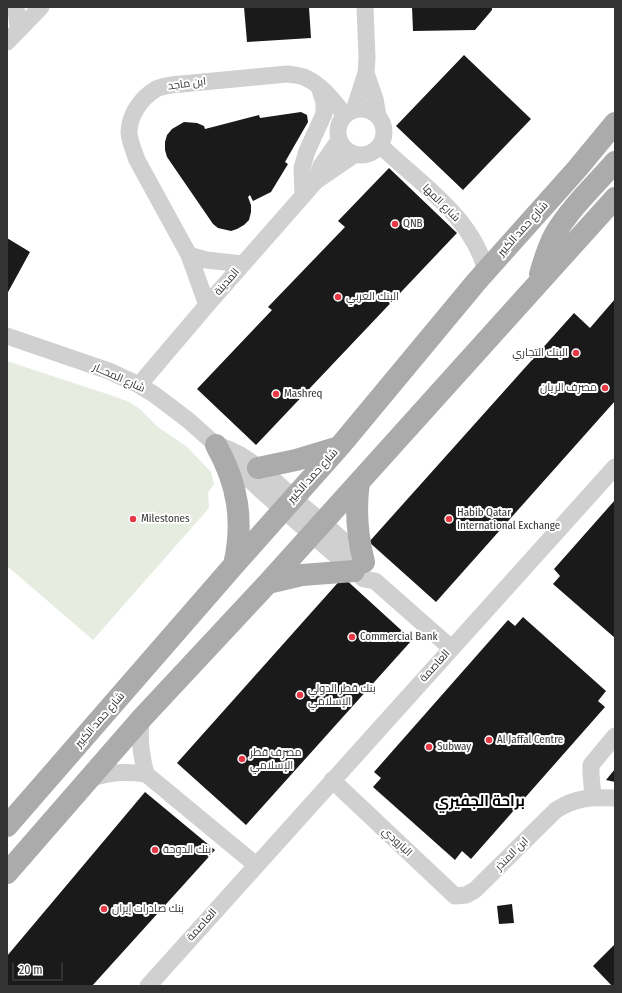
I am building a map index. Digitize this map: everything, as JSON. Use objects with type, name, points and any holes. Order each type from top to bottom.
[{"type":"main road","name":"شارع حمد الكبير","points":[[7,826],[234,565],[340,446],[486,270],[577,169],[615,123]]},
{"type":"main road","points":[[538,282],[545,257],[555,234],[569,214],[615,162]]},
{"type":"main road","points":[[7,872],[142,718],[318,529],[538,282],[615,198]]},
{"type":"main road","points":[[216,445],[228,468],[236,492],[239,520],[237,550],[234,565]]},
{"type":"main road","points":[[258,468],[296,460],[340,446]]},
{"type":"main road","points":[[268,583],[302,575],[359,567],[360,547],[356,521],[359,482]]},
{"type":"street","points":[[16,7],[18,29]]},
{"type":"street","points":[[7,42],[41,7]]},
{"type":"street","points":[[349,113],[362,109],[371,111],[378,116],[383,123],[385,131],[384,139],[373,153],[364,156],[354,155],[348,152],[342,147],[339,140],[338,131],[340,123],[349,113],[366,73],[368,58],[365,7]]},
{"type":"street","points":[[366,73],[375,99],[378,116]]},
{"type":"street","name":"ابن ماجد","points":[[207,305],[189,255],[137,160],[131,145],[131,121],[136,109],[144,98],[157,89],[171,85],[287,74],[306,78],[318,86],[349,113]]},
{"type":"street","points":[[303,196],[302,168],[307,151],[324,114],[324,102],[318,86]]},
{"type":"street","name":"المدينة","points":[[316,181],[321,166],[339,140]]},
{"type":"street","name":"شارع المها","points":[[380,146],[430,190],[458,218],[471,234],[479,248],[486,270]]},
{"type":"street","name":"المدينة","points":[[139,385],[316,181],[354,155]]},
{"type":"street","points":[[189,255],[206,260],[243,264]]},
{"type":"street","name":"شارع المحــار","points":[[7,336],[109,371],[139,385],[172,407],[216,445],[239,470],[288,504],[318,529],[359,567],[373,573],[375,581],[451,648]]},
{"type":"street","name":"شارع المحــار","points":[[216,445],[231,450],[258,468],[288,504]]},
{"type":"street","name":"العاصمة","points":[[148,986],[615,467]]},
{"type":"street","points":[[142,718],[140,745],[146,774]]},
{"type":"street","points":[[593,797],[591,765],[615,736]]},
{"type":"street","points":[[88,779],[107,773],[127,772],[146,774],[256,865]]},
{"type":"street","name":"البارودي","points":[[332,780],[455,896],[466,895]]},
{"type":"street","name":"ابن المنذر","points":[[466,895],[475,890],[556,810],[571,801],[593,797],[615,798]]},
{"type":"street","points":[[7,810],[27,803]]},
{"type":"shaded area","points":[[7,361],[127,401],[140,409],[158,427],[187,447],[211,472],[214,484],[208,493],[209,508],[93,640],[7,566]]},
{"type":"building","points":[[244,7],[309,7],[311,38],[247,42]]},
{"type":"building","points":[[412,7],[492,7],[492,10],[475,30],[413,31]]},
{"type":"building","points":[[464,55],[531,119],[463,190],[396,126]]},
{"type":"building","points":[[301,112],[307,115],[308,122],[285,162],[288,164],[271,192],[253,201],[250,195],[248,197],[251,205],[251,212],[249,220],[244,225],[231,231],[218,228],[213,224],[167,157],[165,142],[167,135],[172,129],[184,122],[197,123],[204,126],[205,129],[259,115],[260,118]]},
{"type":"building","points":[[389,168],[457,233],[256,445],[197,389],[272,310],[268,307],[345,227],[338,221]]},
{"type":"building","points":[[7,238],[30,252],[7,294]]},
{"type":"building","points":[[615,299],[615,401],[436,602],[369,542],[574,313],[590,328]]},
{"type":"building","points":[[615,500],[615,638],[553,584],[560,576],[554,569]]},
{"type":"building","points":[[343,577],[412,640],[246,825],[177,763]]},
{"type":"building","name":"Al Jaffal Centre","points":[[523,617],[606,691],[598,701],[605,707],[471,859],[462,851],[455,860],[373,787],[381,778],[374,772],[508,620],[515,626]]},
{"type":"building","points":[[615,769],[615,782],[606,780]]},
{"type":"building","points":[[145,792],[215,850],[92,986],[7,986],[7,956]]},
{"type":"building","points":[[512,904],[514,923],[499,924],[497,906]]},
{"type":"building","points":[[615,944],[615,986],[612,986],[593,966]]},
{"type":"place","name":"QNB","points":[[395,224]]},
{"type":"place","name":"البنك العربي","points":[[338,297]]},
{"type":"place","name":"البنك التجاري","points":[[576,353]]},
{"type":"place","name":"مصرف الريان","points":[[605,388]]},
{"type":"place","name":"Mashreq","points":[[276,394]]},
{"type":"place","name":"Milestones","points":[[133,519]]},
{"type":"place","name":"Habib Qatar International Exchange","points":[[449,519]]},
{"type":"place","name":"Commercial Bank","points":[[352,637]]},
{"type":"place","name":"بنك قطر الدولي الإسلامي","points":[[300,695]]},
{"type":"place","name":"Al Jaffal Centre","points":[[489,740]]},
{"type":"place","name":"Subway","points":[[429,747]]},
{"type":"place","name":"مصرف قطر الإسلامي","points":[[242,759]]},
{"type":"place","name":"بنك الدوحة","points":[[155,850]]},
{"type":"place","name":"بنك صادرات إيران","points":[[104,909]]},
{"type":"district","name":"براحة الجفيري","points":[[480,802]]}]
